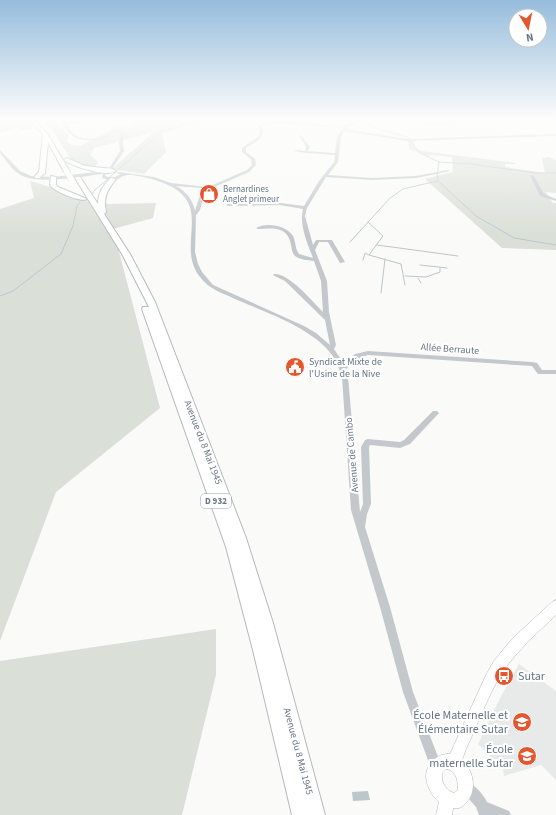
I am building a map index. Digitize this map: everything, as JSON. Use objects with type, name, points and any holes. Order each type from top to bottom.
[{"type":"highway","points":[[37,177],[44,175],[45,159]]},
{"type":"highway","name":"D 932","points":[[61,159],[88,200]]},
{"type":"highway","name":"D 932","points":[[66,160],[70,172]]},
{"type":"highway","points":[[66,160],[77,166],[107,176],[117,173]]},
{"type":"highway","points":[[105,218],[100,198],[105,187],[107,176]]},
{"type":"highway","points":[[53,178],[52,185],[55,188],[88,200]]},
{"type":"highway","name":"Avenue du 8 Mai 1945","points":[[88,200],[105,218],[127,253],[151,302],[232,514],[266,623],[316,815]]},
{"type":"highway","name":"Avenue du 8 Mai 1945","points":[[88,200],[121,254],[142,298],[222,517],[250,610],[301,815]]},
{"type":"main road","points":[[454,763],[491,680],[499,666],[517,644],[556,606]]},
{"type":"main road","points":[[444,761],[454,763],[463,774],[466,787],[465,793],[457,801],[447,799],[442,796],[435,785],[434,778],[436,767],[439,763],[444,761]]},
{"type":"main road","points":[[444,815],[447,799]]},
{"type":"street","points":[[8,159],[21,173],[37,177]]},
{"type":"street","points":[[44,175],[53,178],[95,174],[107,176],[117,159]]},
{"type":"street","points":[[171,184],[210,188],[248,171],[254,164],[253,159]]},
{"type":"street","points":[[331,349],[333,345],[328,319],[324,281],[315,260],[303,221],[305,208],[325,176],[336,162],[336,159]]},
{"type":"street","points":[[325,176],[372,179],[416,177],[448,171]]},
{"type":"street","name":"Avenue de Cambo","points":[[107,176],[117,173],[130,174],[171,184],[184,192],[191,201],[194,215],[192,246],[195,265],[201,275],[211,286],[303,327],[331,349],[343,368],[355,510],[385,608],[408,692],[436,767]]},
{"type":"street","points":[[532,176],[542,195],[556,200]]},
{"type":"street","name":"Avenue de Cambo","points":[[194,215],[198,210],[204,188]]},
{"type":"street","points":[[228,206],[280,204],[305,208]]},
{"type":"street","points":[[258,228],[282,228],[288,232],[293,242],[295,252],[299,256],[315,260]]},
{"type":"street","points":[[312,250],[318,241],[330,241],[342,262]]},
{"type":"street","points":[[276,275],[287,280],[328,319]]},
{"type":"street","name":"Allée Berraute","points":[[343,368],[357,356],[368,353],[532,364],[535,365],[540,372],[556,372]]},
{"type":"street","points":[[361,530],[363,514],[367,504],[365,447],[368,442],[400,445],[407,442],[435,413]]},
{"type":"street","points":[[466,787],[479,800],[484,811],[505,815]]},
{"type":"shaded area","points":[[72,159],[95,159],[98,162],[95,167],[77,164]]},
{"type":"shaded area","points":[[123,159],[159,159],[144,174],[112,169]]},
{"type":"shaded area","points":[[452,159],[484,159],[515,163],[516,164],[505,164],[505,167],[545,173],[542,159],[556,160],[556,193],[546,192],[553,203],[556,203],[556,250],[502,248],[425,179],[453,172]]},
{"type":"shaded area","points":[[30,181],[108,204],[156,203],[153,218],[113,229],[160,408],[56,492],[0,641],[0,209],[34,198]]},
{"type":"shaded area","points":[[216,629],[216,675],[182,815],[0,815],[0,661]]},
{"type":"shaded area","name":"École Maternelle et Élémentaire Sutar","points":[[519,664],[556,691],[556,780],[541,765],[504,776],[503,769],[478,744],[500,698]]},
{"type":"shaded area","points":[[368,791],[370,800],[353,801],[352,792]]},
{"type":"waterway","points":[[92,195],[94,191],[130,159]]},
{"type":"waterway","points":[[433,159],[439,162]]},
{"type":"waterway","points":[[439,162],[471,164],[535,173],[556,173]]},
{"type":"waterway","points":[[439,162],[437,176],[438,181],[476,216],[514,238],[556,245]]},
{"type":"waterway","points":[[368,222],[390,198],[403,189],[437,181]]},
{"type":"waterway","points":[[0,296],[13,291],[61,254],[73,226],[77,206],[80,202]]},
{"type":"waterway","points":[[350,242],[368,222]]},
{"type":"waterway","points":[[368,222],[383,236],[369,255]]},
{"type":"waterway","points":[[377,245],[458,256]]},
{"type":"waterway","points":[[363,260],[365,253],[369,255]]},
{"type":"waterway","points":[[369,255],[385,259]]},
{"type":"waterway","points":[[381,293],[385,259]]},
{"type":"waterway","points":[[385,259],[401,264],[405,285]]},
{"type":"waterway","points":[[420,265],[447,268]]},
{"type":"waterway","points":[[405,276],[426,277],[440,272],[440,268]]},
{"type":"waterway","points":[[418,278],[421,283]]},
{"type":"place","name":"Bernardines Anglet primeur","points":[[209,194]]},
{"type":"place","name":"Syndicat Mixte de l'Usine de la Nive","points":[[295,367]]},
{"type":"place","name":"Sutar","points":[[504,676]]},
{"type":"place","name":"École Maternelle et Élémentaire Sutar","points":[[522,722]]},
{"type":"place","name":"École maternelle Sutar","points":[[527,756]]}]
